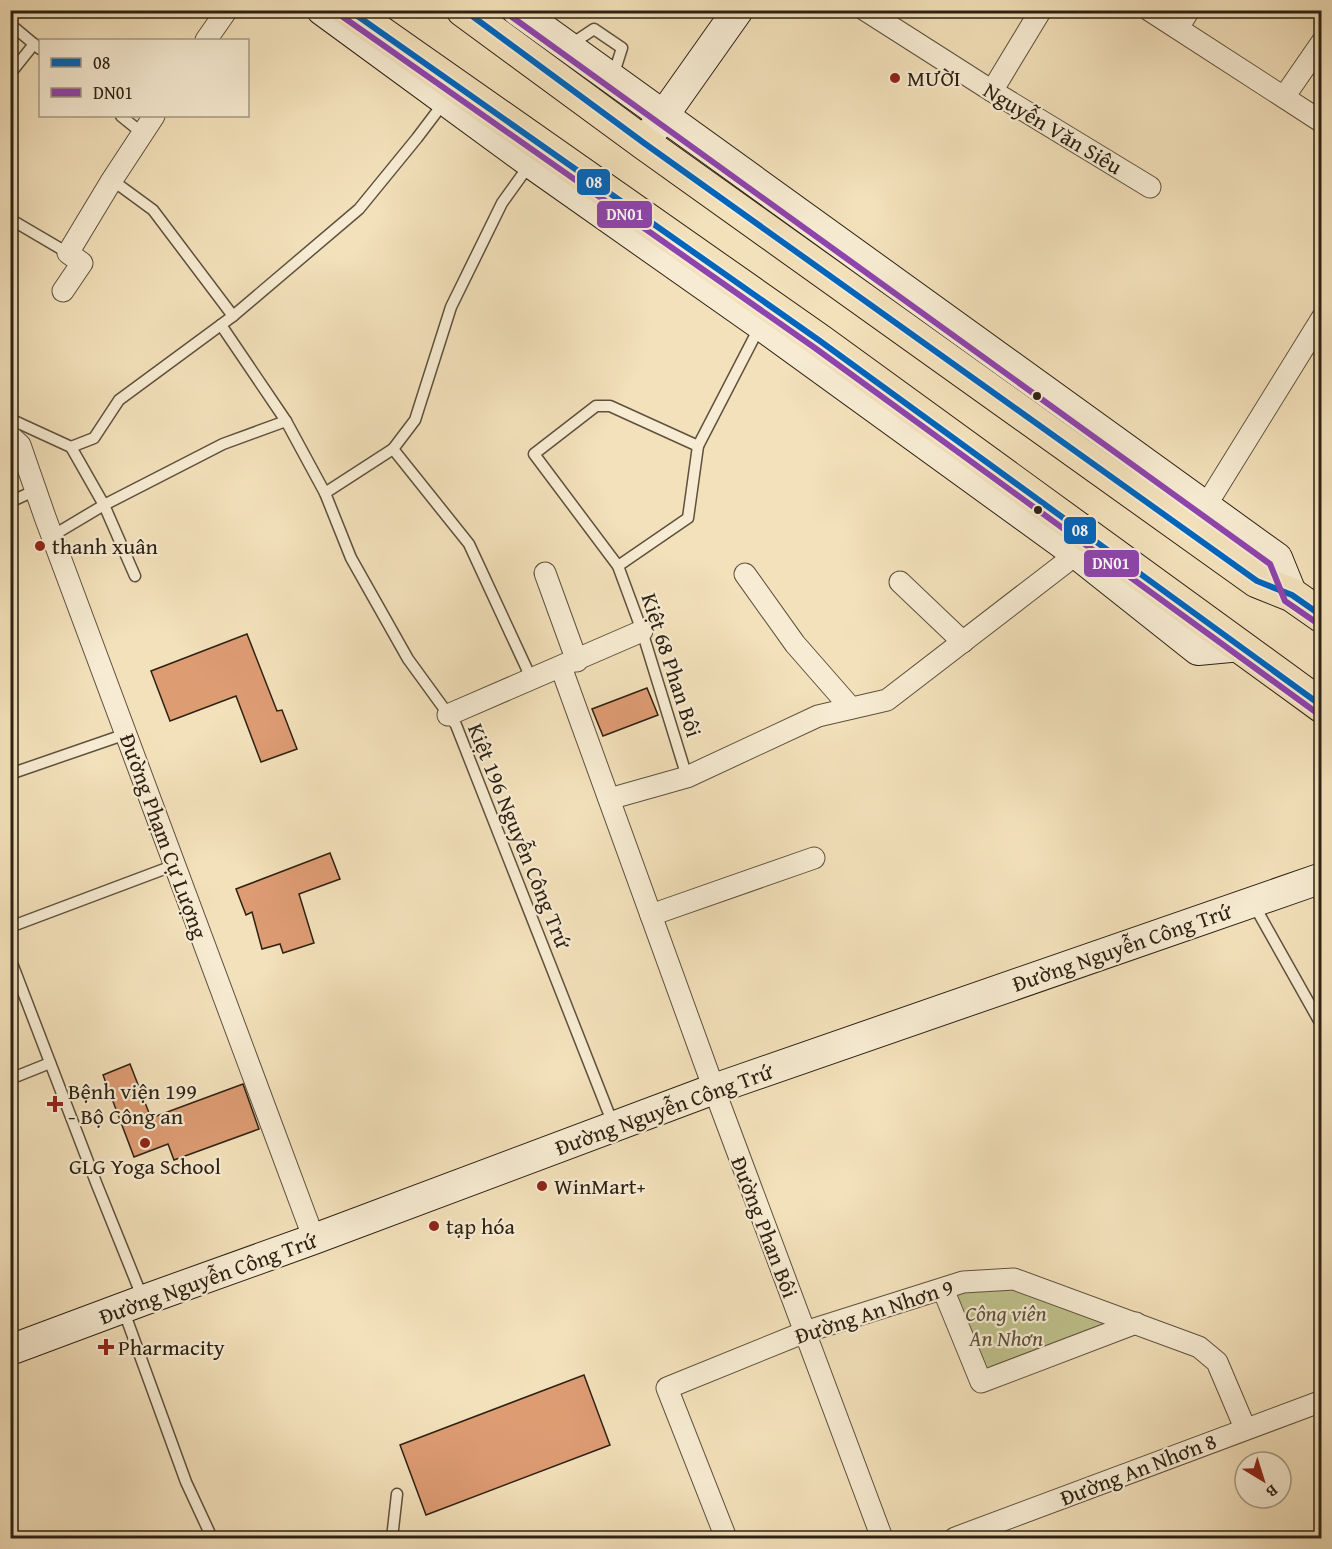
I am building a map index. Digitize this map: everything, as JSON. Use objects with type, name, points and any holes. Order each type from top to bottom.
[{"type":"highway","points":[[348,10],[450,93],[1086,547],[1241,646],[1322,706]]},
{"type":"highway","points":[[463,10],[1257,581],[1293,595],[1322,616]]},
{"type":"street","points":[[207,39],[227,10]]},
{"type":"street","points":[[322,10],[450,93]]},
{"type":"street","points":[[518,10],[1277,558],[1293,595]]},
{"type":"street","points":[[644,142],[738,10]]},
{"type":"street","name":"Nguyễn Văn Siêu","points":[[865,10],[992,91],[1150,187]]},
{"type":"street","points":[[992,91],[1041,10]]},
{"type":"street","points":[[1149,10],[1184,19],[1284,97],[1322,122]]},
{"type":"street","points":[[1284,97],[1322,42]]},
{"type":"street","points":[[63,291],[82,263],[68,253],[153,117]]},
{"type":"street","points":[[1205,507],[1322,318]]},
{"type":"street","name":"Đường Phạm Cự Lượng","points":[[10,436],[20,445],[314,1239]]},
{"type":"street","points":[[609,799],[687,777],[818,716],[887,700],[1086,547]]},
{"type":"street","name":"Đường Phan Bôi","points":[[545,573],[609,799],[714,1089],[882,1539]]},
{"type":"street","points":[[745,574],[795,644],[851,708]]},
{"type":"street","points":[[900,582],[963,642]]},
{"type":"street","points":[[448,715],[642,631]]},
{"type":"street","points":[[651,915],[814,858]]},
{"type":"street","name":"Đường Nguyễn Công Trứ","points":[[10,1350],[714,1089],[1322,878]]},
{"type":"street","name":"Đường An Nhơn 9","points":[[726,1539],[667,1388],[805,1332],[963,1282],[1014,1279],[1199,1347],[1217,1362],[1245,1428]]},
{"type":"street","points":[[944,1289],[981,1383],[1136,1323]]},
{"type":"street","name":"Đường An Nhơn 8","points":[[955,1539],[1245,1428],[1322,1401]]},
{"type":"lane","points":[[10,24],[37,47],[10,74]]},
{"type":"lane","points":[[71,447],[94,438],[119,400],[233,316],[359,209],[417,138],[450,93]]},
{"type":"lane","points":[[122,117],[142,133]]},
{"type":"lane","points":[[325,493],[393,449],[415,420],[451,307],[502,203],[537,155]]},
{"type":"lane","points":[[112,180],[153,210],[233,316]]},
{"type":"lane","points":[[10,219],[68,253]]},
{"type":"lane","points":[[618,566],[688,518],[698,446],[765,316]]},
{"type":"lane","name":"Kiệt 196 Nguyễn Công Trứ","points":[[221,325],[286,421],[325,493],[351,558],[408,659],[460,735],[614,1126]]},
{"type":"lane","name":"Kiệt 68 Phan Bôi","points":[[687,777],[642,631],[618,566],[534,454],[596,406],[610,406],[698,446]]},
{"type":"lane","points":[[10,418],[71,447],[104,505],[135,576]]},
{"type":"lane","points":[[52,536],[104,505],[223,444],[286,421]]},
{"type":"lane","points":[[393,449],[469,544],[532,680]]},
{"type":"lane","points":[[10,501],[36,490]]},
{"type":"lane","points":[[10,774],[126,734]]},
{"type":"lane","points":[[10,927],[175,865]]},
{"type":"lane","points":[[1252,902],[1322,1026]]},
{"type":"lane","points":[[10,958],[50,1063],[133,1304],[186,1482],[212,1539]]},
{"type":"lane","points":[[10,1079],[50,1063]]},
{"type":"lane","points":[[392,1539],[397,1494]]},
{"type":"green space","name":"Công viên An Nhơn","points":[[1016,1285],[1123,1323],[983,1376],[949,1291]]},
{"type":"building","points":[[247,634],[277,711],[282,710],[297,749],[261,762],[236,696],[170,721],[151,671]]},
{"type":"building","points":[[647,688],[658,715],[603,736],[592,709]]},
{"type":"building","points":[[330,853],[340,879],[299,894],[314,943],[283,953],[280,944],[262,949],[252,912],[246,915],[236,889]]},
{"type":"building","points":[[130,1064],[151,1118],[243,1084],[259,1129],[174,1160],[168,1144],[134,1157],[103,1075]]},
{"type":"building","points":[[584,1375],[610,1445],[426,1515],[400,1445]]},
{"type":"transit line","name":"08","points":[[349,10],[820,341],[1322,706]]},
{"type":"transit line","name":"08","points":[[464,10],[644,143],[1257,581],[1292,595],[1322,616]]},
{"type":"transit line","name":"DN01","points":[[343,17],[815,348],[1317,713]]},
{"type":"transit line","name":"DN01","points":[[512,17],[1270,564],[1285,601],[1317,623]]},
{"type":"place","name":"MƯỜI","points":[[895,78]]},
{"type":"place","name":"thanh xuân","points":[[40,546]]},
{"type":"place","name":"Bệnh viện 199 - Bộ Công an","points":[[55,1104]]},
{"type":"place","name":"GLG Yoga School","points":[[145,1143]]},
{"type":"place","name":"WinMart+","points":[[542,1186]]},
{"type":"place","name":"tạp hóa","points":[[434,1226]]},
{"type":"place","name":"Pharmacity","points":[[106,1347]]}]
